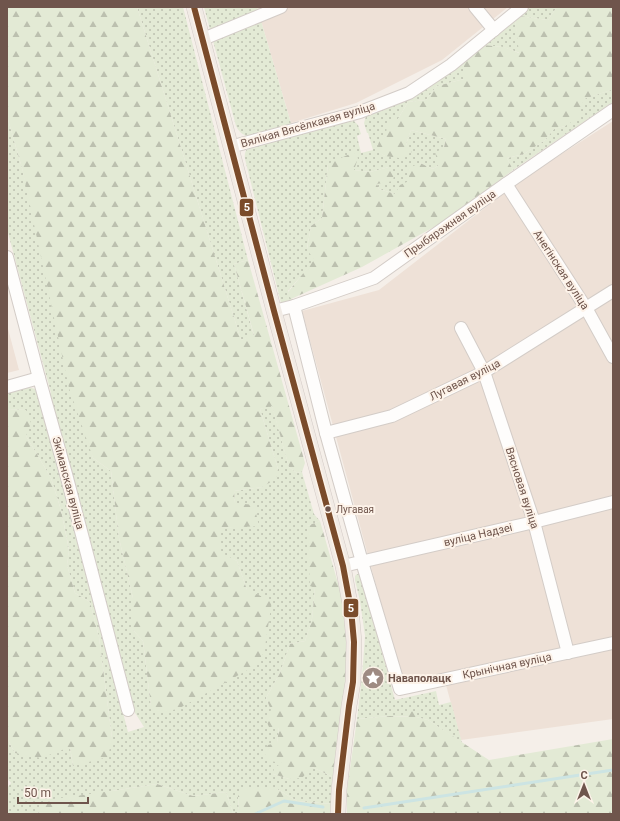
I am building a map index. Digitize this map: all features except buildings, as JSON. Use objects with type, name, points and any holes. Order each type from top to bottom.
[{"type":"main road","points":[[194,7],[230,147],[343,566],[351,609],[354,642],[353,682],[348,706],[339,790],[338,814]]},
{"type":"street","points":[[203,39],[281,7]]},
{"type":"street","points":[[476,7],[494,30]]},
{"type":"street","name":"Вялікая Вясёлкавая вуліца","points":[[230,147],[360,112],[409,93],[451,65],[522,7]]},
{"type":"street","name":"Прыбярэжная вуліца","points":[[274,311],[294,306],[374,278],[613,110]]},
{"type":"street","name":"Анегінская вуліца","points":[[506,184],[586,308],[613,357]]},
{"type":"street","name":"Экіманская вуліца","points":[[7,257],[128,710]]},
{"type":"street","name":"Лугавая вуліца","points":[[326,433],[392,416],[484,372],[613,292]]},
{"type":"street","points":[[294,306],[326,433],[362,562]]},
{"type":"street","name":"Вясновая вуліца","points":[[461,328],[484,372],[534,522],[568,653]]},
{"type":"street","points":[[7,387],[39,378]]},
{"type":"street","name":"вуліца Надзеі","points":[[343,566],[534,522],[613,502]]},
{"type":"street","name":"Крынічная вуліца","points":[[362,562],[400,689],[613,643]]},
{"type":"shaded area","points":[[257,7],[508,7],[442,60],[356,103],[291,123]]},
{"type":"shaded area","points":[[613,121],[613,719],[461,740],[443,674],[403,685],[302,311],[379,290],[521,180]]},
{"type":"shaded area","points":[[7,325],[19,370],[7,373]]},
{"type":"green space","points":[[7,7],[137,7],[241,340],[254,335],[234,264],[248,260],[305,463],[302,472],[297,473],[289,467],[272,406],[260,409],[278,469],[276,479],[262,487],[234,491],[235,503],[254,505],[259,526],[220,528],[220,552],[237,561],[247,590],[272,601],[264,653],[253,667],[178,709],[156,713],[151,706],[143,641],[133,630],[133,598],[119,538],[111,471],[93,458],[69,388],[22,168],[7,116]]},
{"type":"green space","points":[[137,7],[183,7],[248,260],[234,264],[254,336],[241,340]]},
{"type":"green space","points":[[204,7],[257,7],[292,127],[248,137],[238,130]]},
{"type":"green space","points":[[530,7],[557,7],[548,20],[519,16]]},
{"type":"green space","points":[[557,7],[613,7],[613,90],[584,99],[578,118],[565,126],[554,129],[545,140],[524,154],[507,158],[513,170],[450,218],[362,267],[291,299],[288,292],[314,260],[307,249],[311,226],[322,218],[328,164],[354,152],[358,158],[354,170],[370,172],[389,167],[394,174],[393,181],[377,184],[379,189],[395,194],[400,185],[409,181],[409,168],[420,163],[433,169],[439,165],[435,153],[444,147],[446,139],[411,130],[406,144],[412,152],[399,158],[385,156],[376,151],[380,139],[386,136],[387,121],[398,119],[408,102],[426,100],[437,86],[464,79],[464,66],[458,63],[483,45],[504,47],[519,53],[515,19],[519,16],[548,20]]},
{"type":"green space","points":[[515,19],[520,53],[503,47],[483,45]]},
{"type":"green space","points":[[458,63],[464,66],[464,79],[437,86],[426,100],[408,102],[386,136],[380,140],[377,151],[385,156],[411,152],[406,144],[411,130],[446,139],[439,165],[433,169],[420,163],[409,181],[395,194],[379,189],[377,184],[389,167],[370,172],[328,164],[322,218],[311,226],[307,248],[315,260],[288,291],[293,303],[281,303],[245,159],[245,153],[247,150],[252,146],[340,123],[354,121],[358,125],[361,134],[357,136],[361,153],[373,150],[364,123],[366,116]]},
{"type":"green space","points":[[613,90],[613,102],[513,170],[507,158],[524,154],[545,140],[554,129],[565,126],[583,99]]},
{"type":"green space","points":[[7,116],[22,168],[93,458],[111,471],[119,538],[133,598],[133,630],[143,641],[151,706],[247,590],[237,561],[220,553],[220,528],[259,525],[235,503],[234,491],[262,487],[278,469],[260,409],[272,405],[289,467],[297,473],[302,472],[314,514],[320,521],[307,526],[315,588],[312,619],[305,641],[290,644],[280,673],[266,698],[279,727],[277,743],[283,763],[273,774],[289,779],[312,767],[333,777],[332,804],[297,801],[277,789],[238,796],[239,811],[233,813],[226,792],[193,796],[157,784],[112,791],[39,811],[38,814],[7,814],[7,788],[11,783],[7,778],[7,738],[15,753],[70,747],[73,766],[112,738],[99,637],[90,602],[75,593],[67,565],[69,549],[61,510],[51,478],[26,436],[26,410],[7,409],[7,392],[28,387],[35,389],[39,396],[62,475],[128,732],[144,727],[132,708],[49,396],[51,393],[7,229]]},
{"type":"green space","points":[[7,409],[26,410],[31,423],[26,436],[51,478],[61,510],[69,550],[67,565],[75,593],[90,602],[99,637],[112,738],[108,757],[73,766],[70,747],[41,758],[15,753],[7,738]]},
{"type":"green space","points":[[320,521],[346,611],[347,682],[333,777],[312,767],[302,778],[289,779],[273,774],[274,768],[282,763],[270,761],[264,753],[268,745],[277,743],[279,728],[269,727],[265,718],[271,710],[266,698],[280,673],[290,644],[305,641],[312,619],[315,588],[310,586],[307,526]]},
{"type":"green space","points":[[357,574],[361,575],[395,700],[436,691],[439,705],[451,702],[462,743],[428,720],[416,717],[390,716],[357,719],[365,636],[360,601],[355,580],[355,576]]},
{"type":"green space","points":[[412,711],[416,713],[416,717],[428,720],[489,760],[613,739],[613,814],[347,814],[347,790],[357,719],[390,716],[408,717],[409,713]]},
{"type":"green space","points":[[157,784],[193,796],[226,792],[233,813],[239,811],[238,796],[243,789],[277,789],[297,801],[332,804],[331,814],[38,814],[46,800]]},
{"type":"waterway","points":[[364,808],[613,770]]},
{"type":"waterway","points":[[255,814],[284,801],[323,807]]},
{"type":"transit line","name":"5","points":[[194,7],[343,566],[351,609],[354,642],[353,682],[339,790],[338,814]]},
{"type":"place","name":"Лугавая","points":[[328,509]]},
{"type":"place","name":"Наваполацк","points":[[373,678]]}]
